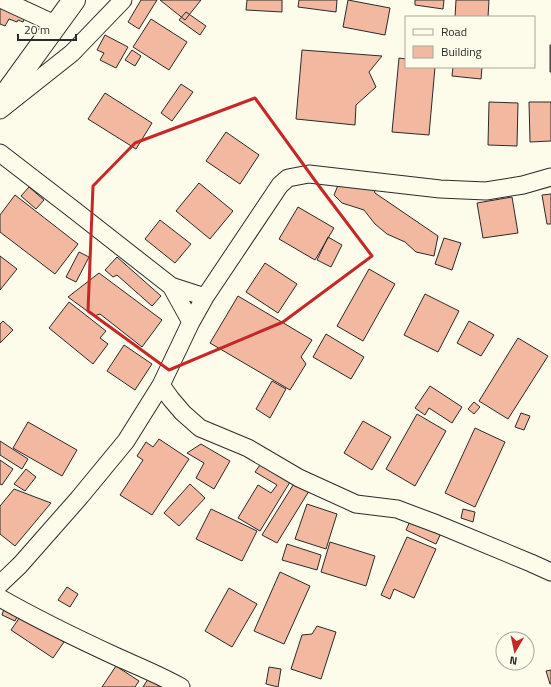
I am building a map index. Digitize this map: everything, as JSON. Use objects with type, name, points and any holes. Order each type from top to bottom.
[{"type":"street","points":[[3,0],[57,25]]},
{"type":"street","points":[[0,102],[74,0]]},
{"type":"street","points":[[0,110],[72,53],[123,0]]},
{"type":"street","points":[[0,153],[171,286],[205,297]]},
{"type":"street","points":[[0,584],[30,554],[126,441],[161,385],[191,322],[205,297],[280,184],[288,178],[309,174],[440,189],[486,191],[524,185],[551,176]]},
{"type":"street","points":[[171,286],[191,322]]},
{"type":"street","points":[[161,385],[183,413],[200,428],[248,448],[299,478],[356,504],[397,509],[531,562],[551,572]]},
{"type":"street","points":[[0,598],[19,609],[181,687]]},
{"type":"highlighted area","points":[[255,98],[372,256],[283,322],[169,370],[88,311],[93,186],[135,143]]},
{"type":"building","points":[[141,0],[157,0],[139,29],[128,22]]},
{"type":"building","points":[[160,0],[201,0],[185,20]]},
{"type":"building","points":[[247,0],[282,0],[282,12],[246,10]]},
{"type":"building","points":[[299,0],[337,0],[336,12],[298,7]]},
{"type":"building","points":[[348,0],[390,8],[385,35],[343,27]]},
{"type":"building","points":[[415,0],[444,0],[443,9],[415,5]]},
{"type":"building","points":[[456,0],[489,0],[488,16],[455,16]]},
{"type":"building","points":[[0,4],[26,15],[23,22],[18,20],[17,22],[9,19],[5,26],[0,24]]},
{"type":"building","points":[[186,12],[206,26],[200,35],[179,20]]},
{"type":"building","points":[[151,19],[187,42],[169,70],[133,47]]},
{"type":"building","points":[[105,35],[128,47],[116,68],[100,60],[104,53],[97,50]]},
{"type":"building","points":[[551,45],[551,72],[550,72]]},
{"type":"building","points":[[132,50],[141,56],[135,66],[125,60]]},
{"type":"building","points":[[302,50],[382,56],[369,72],[376,87],[356,105],[355,125],[296,119]]},
{"type":"building","points":[[399,58],[405,59],[405,68],[435,68],[429,135],[392,132]]},
{"type":"building","points":[[453,68],[482,68],[481,79],[452,76]]},
{"type":"building","points":[[181,84],[193,92],[172,121],[161,113]]},
{"type":"building","points":[[105,93],[152,123],[136,149],[88,119]]},
{"type":"building","points":[[489,102],[518,103],[517,146],[488,145]]},
{"type":"building","points":[[529,102],[551,102],[551,141],[530,142]]},
{"type":"building","points":[[226,132],[259,155],[240,184],[206,161]]},
{"type":"building","points":[[341,178],[373,186],[375,193],[438,236],[434,256],[416,252],[405,242],[387,234],[375,224],[364,210],[342,203],[334,195]]},
{"type":"building","points":[[199,183],[233,211],[210,239],[176,211]]},
{"type":"building","points":[[29,187],[44,200],[36,209],[21,196]]},
{"type":"building","points":[[551,194],[551,224],[547,224],[542,195]]},
{"type":"building","points":[[15,195],[78,244],[55,274],[0,232],[0,215]]},
{"type":"building","points":[[512,197],[518,233],[483,238],[477,203]]},
{"type":"building","points":[[298,207],[334,228],[315,260],[279,239]]},
{"type":"building","points":[[160,220],[191,244],[175,263],[145,239]]},
{"type":"building","points":[[328,237],[342,245],[331,267],[317,260]]},
{"type":"building","points":[[444,238],[461,243],[452,270],[435,264]]},
{"type":"building","points":[[79,252],[89,257],[76,282],[66,277]]},
{"type":"building","points":[[0,256],[17,269],[0,290]]},
{"type":"building","points":[[117,257],[161,296],[152,306],[117,275],[113,277],[105,270]]},
{"type":"building","points":[[265,263],[297,284],[278,313],[246,292]]},
{"type":"building","points":[[369,269],[395,284],[363,341],[337,326]]},
{"type":"building","points":[[99,273],[162,320],[142,347],[100,314],[94,316],[68,297]]},
{"type":"building","points":[[425,294],[459,311],[438,352],[404,335]]},
{"type":"building","points":[[238,296],[312,340],[301,357],[306,364],[290,390],[210,343]]},
{"type":"building","points":[[69,302],[106,331],[100,338],[108,344],[93,364],[49,328]]},
{"type":"building","points":[[3,321],[13,330],[0,343],[0,324]]},
{"type":"building","points":[[469,321],[494,335],[481,356],[457,343]]},
{"type":"building","points":[[326,334],[364,357],[351,379],[313,357]]},
{"type":"building","points":[[518,338],[548,356],[508,419],[479,401]]},
{"type":"building","points":[[124,345],[152,364],[135,390],[107,371]]},
{"type":"building","points":[[272,381],[286,389],[270,418],[256,409]]},
{"type":"building","points":[[430,386],[462,407],[452,423],[429,408],[425,415],[415,408]]},
{"type":"building","points":[[474,402],[480,407],[474,414],[468,409]]},
{"type":"building","points":[[521,413],[530,416],[524,430],[515,427]]},
{"type":"building","points":[[417,414],[446,431],[415,486],[386,469]]},
{"type":"building","points":[[363,421],[391,437],[372,470],[344,453]]},
{"type":"building","points":[[28,422],[77,450],[62,476],[13,448]]},
{"type":"building","points":[[475,428],[505,442],[475,507],[445,493]]},
{"type":"building","points":[[159,439],[189,459],[152,515],[120,495],[143,460],[137,456],[146,442],[153,447]]},
{"type":"building","points":[[0,441],[28,459],[22,469],[0,455]]},
{"type":"building","points":[[201,444],[230,461],[214,489],[196,478],[204,463],[187,453]]},
{"type":"building","points":[[0,460],[13,469],[2,485],[0,484]]},
{"type":"building","points":[[260,465],[290,482],[260,531],[238,518],[258,485],[271,493],[277,485],[255,472]]},
{"type":"building","points":[[26,469],[36,477],[25,491],[14,484]]},
{"type":"building","points":[[295,482],[309,491],[277,543],[262,535]]},
{"type":"building","points":[[190,484],[205,498],[179,526],[164,513]]},
{"type":"building","points":[[14,489],[51,503],[15,546],[0,534],[0,506]]},
{"type":"building","points":[[307,504],[337,514],[326,549],[295,539]]},
{"type":"building","points":[[211,509],[257,531],[242,561],[196,539]]},
{"type":"building","points":[[463,509],[475,512],[473,522],[461,518]]},
{"type":"building","points":[[411,519],[441,533],[436,544],[406,530]]},
{"type":"building","points":[[407,537],[436,549],[414,598],[394,589],[390,599],[381,595]]},
{"type":"building","points":[[330,542],[375,556],[366,586],[321,572]]},
{"type":"building","points":[[287,544],[321,555],[317,570],[282,560]]},
{"type":"building","points":[[280,572],[310,586],[284,644],[254,631]]},
{"type":"building","points":[[67,587],[78,594],[70,607],[58,600]]},
{"type":"building","points":[[229,588],[257,604],[232,647],[205,631]]},
{"type":"building","points":[[4,609],[18,615],[15,621],[2,615]]},
{"type":"building","points":[[22,614],[64,642],[53,658],[11,630]]},
{"type":"building","points":[[317,626],[336,632],[321,679],[291,669],[302,635],[312,634]]},
{"type":"building","points":[[116,666],[139,681],[135,687],[102,687]]},
{"type":"building","points":[[269,667],[281,669],[278,687],[266,684]]},
{"type":"building","points":[[551,670],[551,684],[550,684],[546,671]]},
{"type":"building","points":[[148,679],[161,687],[143,687]]}]
